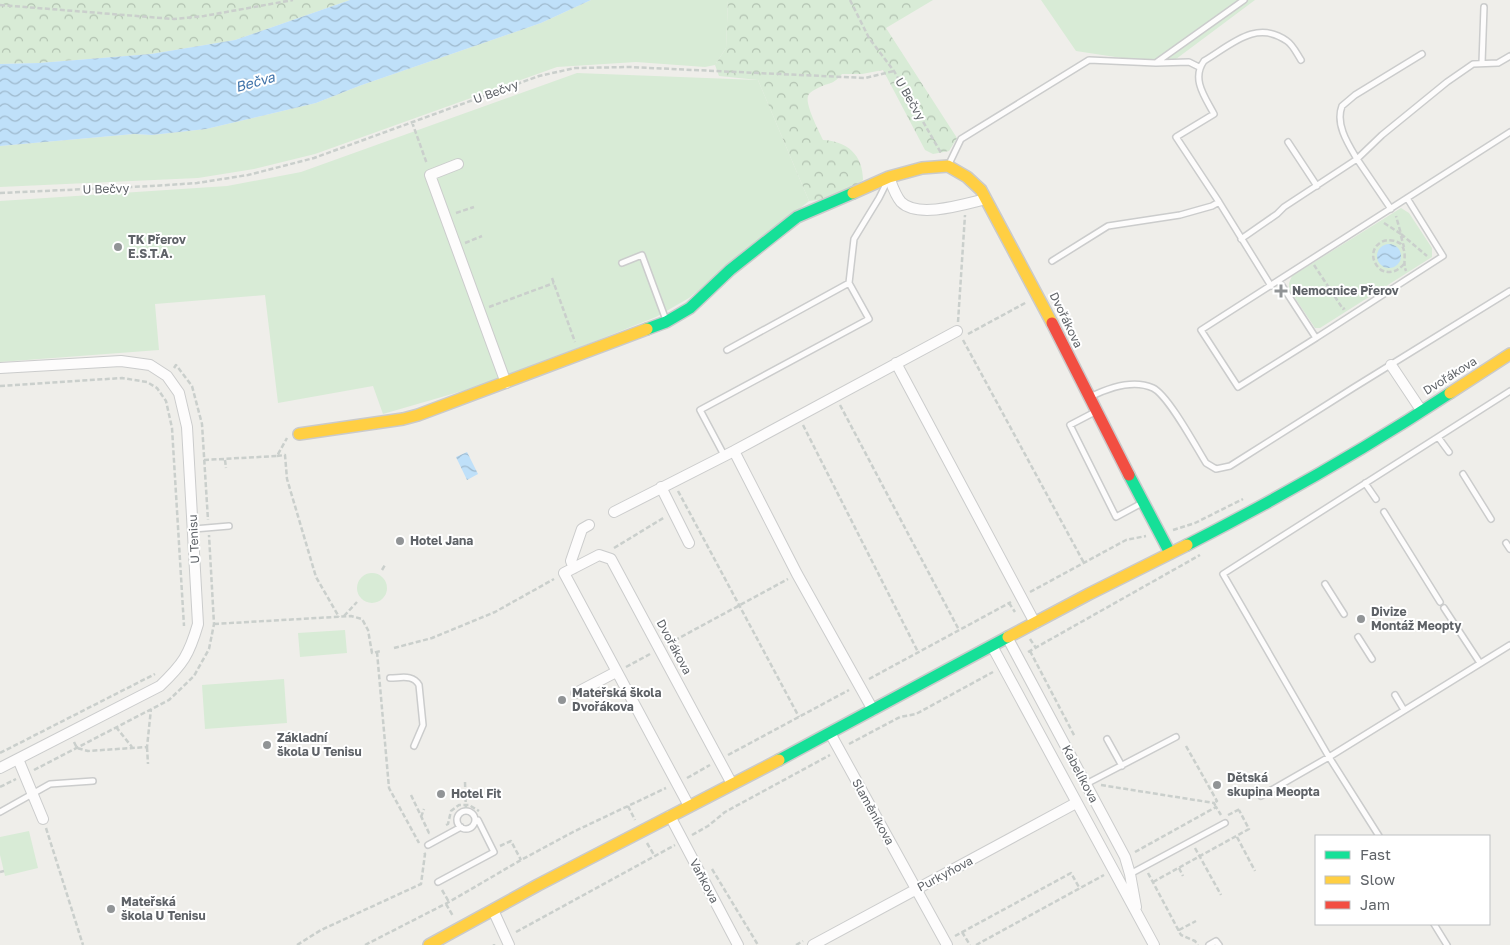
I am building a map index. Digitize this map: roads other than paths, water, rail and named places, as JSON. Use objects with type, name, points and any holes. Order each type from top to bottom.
[{"type":"main road","points":[[294,435],[412,417],[666,322],[690,308],[730,270],[797,217],[889,177],[922,168],[948,166]]},
{"type":"main road","name":"Dvořákova","points":[[948,166],[967,177],[981,190],[1039,296],[1096,412],[1170,553]]},
{"type":"main road","name":"Dvořákova","points":[[429,945],[538,884],[830,733],[1007,637],[1244,516],[1392,431],[1510,354]]},
{"type":"street","points":[[458,164],[430,175],[506,383]]},
{"type":"street","points":[[889,177],[894,191],[902,202],[916,210],[948,208],[986,199]]},
{"type":"street","points":[[614,512],[957,331]]},
{"type":"street","name":"U Tenisu","points":[[0,368],[121,361],[150,365],[167,376],[179,393],[187,427],[198,624],[192,645],[180,667],[160,686],[0,768]]},
{"type":"street","points":[[896,363],[1035,623]]},
{"type":"street","points":[[1390,365],[1422,410]]},
{"type":"street","points":[[729,453],[873,710]]},
{"type":"street","points":[[661,487],[689,543]]},
{"type":"street","points":[[589,525],[582,530],[571,561],[574,568],[564,573],[689,806]]},
{"type":"street","name":"Dvořákova","points":[[574,568],[599,555],[611,559],[732,784]]},
{"type":"street","name":"Kabelíkova","points":[[1007,637],[1125,857],[1138,916]]},
{"type":"street","name":"Kabelíkova","points":[[992,646],[1154,945]]},
{"type":"street","points":[[576,693],[616,672]]},
{"type":"street","name":"Slaměníkova","points":[[830,733],[916,890],[950,941]]},
{"type":"street","points":[[18,759],[43,819]]},
{"type":"street","name":"Purkyňova","points":[[813,945],[1076,803]]},
{"type":"street","name":"Vaňkova","points":[[670,816],[738,945]]},
{"type":"street","points":[[1119,881],[1130,874]]},
{"type":"street","points":[[493,910],[509,945]]},
{"type":"lane","points":[[1156,63],[1244,0]]},
{"type":"lane","points":[[1482,63],[1484,8]]},
{"type":"lane","points":[[1271,286],[1176,137],[1214,114],[1199,82],[1199,67],[1204,61],[1247,35],[1260,31],[1277,36],[1288,42],[1301,60]]},
{"type":"lane","points":[[1391,209],[1349,145],[1340,120],[1342,106],[1355,95],[1422,54]]},
{"type":"lane","points":[[1242,239],[1284,207],[1358,159],[1382,135],[1447,82],[1473,64],[1498,63],[1510,56]]},
{"type":"lane","points":[[948,166],[961,139],[1089,60],[1156,63],[1189,62],[1199,67]]},
{"type":"lane","points":[[1407,198],[1443,256],[1238,387],[1201,330],[1280,281],[1407,198],[1510,132]]},
{"type":"lane","points":[[1288,142],[1317,186]]},
{"type":"lane","points":[[729,453],[700,410],[869,319],[849,283],[854,239],[879,198],[889,177]]},
{"type":"lane","points":[[1052,261],[1108,226],[1180,215],[1212,206],[1219,202]]},
{"type":"lane","points":[[622,263],[642,255],[666,322]]},
{"type":"lane","points":[[1280,281],[1316,338]]},
{"type":"lane","points":[[727,350],[849,283]]},
{"type":"lane","points":[[1089,397],[1102,391],[1132,384],[1154,388],[1166,399],[1206,464],[1216,469],[1230,466],[1510,291]]},
{"type":"lane","points":[[1378,835],[1329,757],[1223,574],[1510,391]]},
{"type":"lane","points":[[1096,412],[1070,425],[1116,516],[1143,503]]},
{"type":"lane","points":[[1438,437],[1449,452]]},
{"type":"lane","points":[[1463,474],[1491,519]]},
{"type":"lane","points":[[1366,483],[1376,499]]},
{"type":"lane","points":[[1384,512],[1440,602]]},
{"type":"lane","points":[[194,529],[229,526]]},
{"type":"lane","points":[[1506,543],[1510,549]]},
{"type":"lane","points":[[1325,584],[1344,614]]},
{"type":"lane","points":[[1444,608],[1480,663]]},
{"type":"lane","points":[[1358,637],[1372,659]]},
{"type":"lane","points":[[1262,796],[1329,757],[1510,645]]},
{"type":"lane","points":[[390,678],[409,677],[417,680],[419,685],[423,725],[414,746]]},
{"type":"lane","points":[[1395,695],[1404,710]]},
{"type":"lane","points":[[1086,785],[1176,736]]},
{"type":"lane","points":[[1107,739],[1122,766]]},
{"type":"lane","points":[[0,812],[50,784],[93,781]]},
{"type":"lane","points":[[438,882],[494,852],[472,812],[466,811],[458,816],[458,822],[461,827],[466,829],[471,827],[476,820]]},
{"type":"lane","points":[[1130,874],[1225,823]]},
{"type":"lane","points":[[428,845],[461,827]]},
{"type":"lane","points":[[1435,925],[1447,945]]},
{"type":"lane","points":[[1209,945],[1216,941],[1218,945]]},
{"type":"water","name":"Bečva","points":[[350,0],[591,0],[541,23],[359,86],[316,103],[206,129],[152,135],[134,134],[0,146],[0,64],[39,63],[151,54],[235,40]]},
{"type":"water","points":[[1389,244],[1398,247],[1401,256],[1398,265],[1389,268],[1380,265],[1377,256],[1380,247]]},
{"type":"water","points":[[467,452],[478,474],[467,480],[456,457]]},
{"type":"place","name":"TK Přerov E.S.T.A.","points":[[118,247]]},
{"type":"place","name":"Nemocnice Přerov","points":[[1281,291]]},
{"type":"place","name":"Hotel Jana","points":[[400,541]]},
{"type":"place","name":"Divize Montáž Meopty","points":[[1361,619]]},
{"type":"place","name":"Mateřská škola Dvořákova","points":[[562,700]]},
{"type":"place","name":"Základní škola U Tenisu","points":[[267,745]]},
{"type":"place","name":"Dětská skupina Meopta","points":[[1217,785]]},
{"type":"place","name":"Hotel Fit","points":[[441,794]]},
{"type":"place","name":"Mateřská škola U Tenisu","points":[[111,909]]}]
